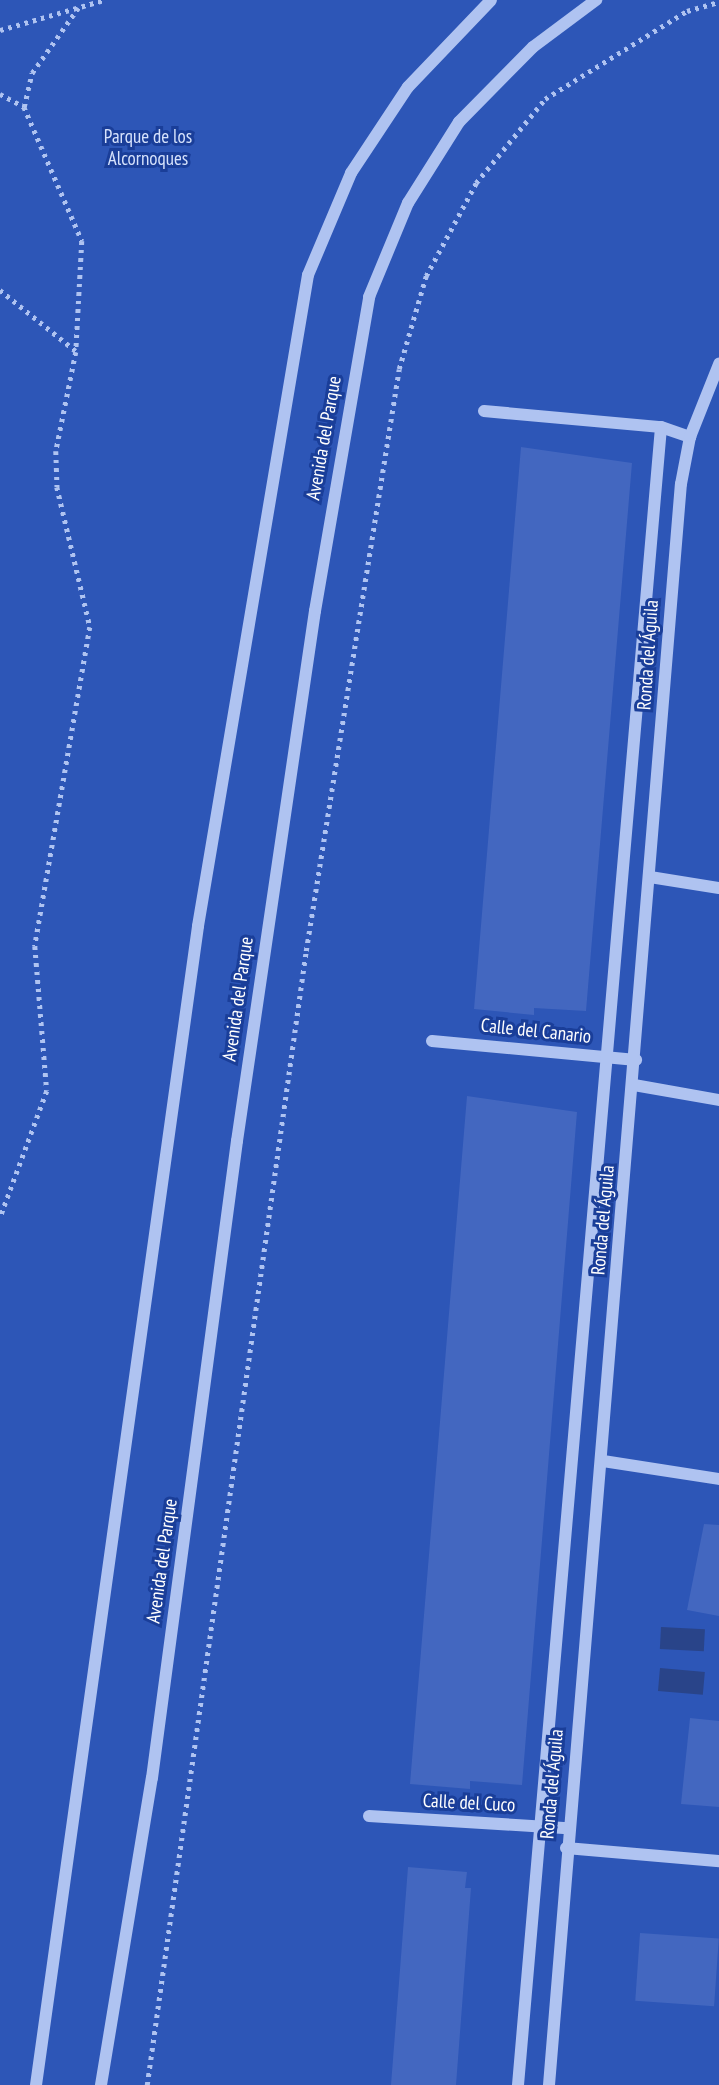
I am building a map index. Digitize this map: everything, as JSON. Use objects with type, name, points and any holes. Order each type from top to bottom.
[{"type":"street","points":[[36,2085],[198,926],[308,275],[351,173],[408,87],[491,0]]},
{"type":"street","name":"Avenida del Parque","points":[[102,2085],[152,1778],[237,1141],[315,611],[369,297],[408,203],[459,122],[533,47],[596,0]]},
{"type":"street","name":"Ronda del Águila","points":[[549,2085],[566,1848],[603,1461],[681,484],[690,437],[719,364]]},
{"type":"street","points":[[484,411],[661,428],[690,437]]},
{"type":"street","points":[[518,2085],[537,1826],[661,428]]},
{"type":"street","points":[[650,877],[719,888]]},
{"type":"street","name":"Calle del Canario","points":[[432,1041],[636,1060]]},
{"type":"street","points":[[634,1085],[719,1100]]},
{"type":"street","points":[[603,1461],[719,1479]]},
{"type":"street","name":"Calle del Cuco","points":[[369,1816],[568,1828]]},
{"type":"street","points":[[566,1848],[719,1861]]},
{"type":"path","points":[[0,30],[104,0]]},
{"type":"path","points":[[147,2085],[304,964],[398,369],[426,276],[476,183],[545,99],[687,11],[719,2]]},
{"type":"path","points":[[0,1218],[47,1091],[35,946],[90,626],[57,487],[56,451],[76,352],[82,242],[24,107],[32,73],[78,8]]},
{"type":"path","points":[[0,94],[24,107]]},
{"type":"path","points":[[0,290],[76,352]]},
{"type":"green space","name":"Parque de los Alcornoques","points":[[0,0],[719,0],[719,2085],[0,2085]]},
{"type":"shaded area","points":[[661,1627],[705,1629],[704,1651],[660,1649]]},
{"type":"shaded area","points":[[660,1668],[705,1672],[703,1695],[658,1691]]},
{"type":"building","points":[[521,447],[632,463],[586,1011],[534,1008],[534,1015],[474,1009]]},
{"type":"building","points":[[467,1096],[577,1112],[522,1785],[470,1781],[470,1789],[410,1784]]},
{"type":"building","points":[[704,1524],[719,1525],[719,1616],[687,1610]]},
{"type":"building","points":[[690,1718],[719,1721],[719,1807],[681,1804]]},
{"type":"building","points":[[408,1867],[467,1872],[465,1888],[471,1888],[456,2085],[391,2085]]},
{"type":"building","points":[[640,1933],[719,1939],[714,2006],[635,2001]]}]
